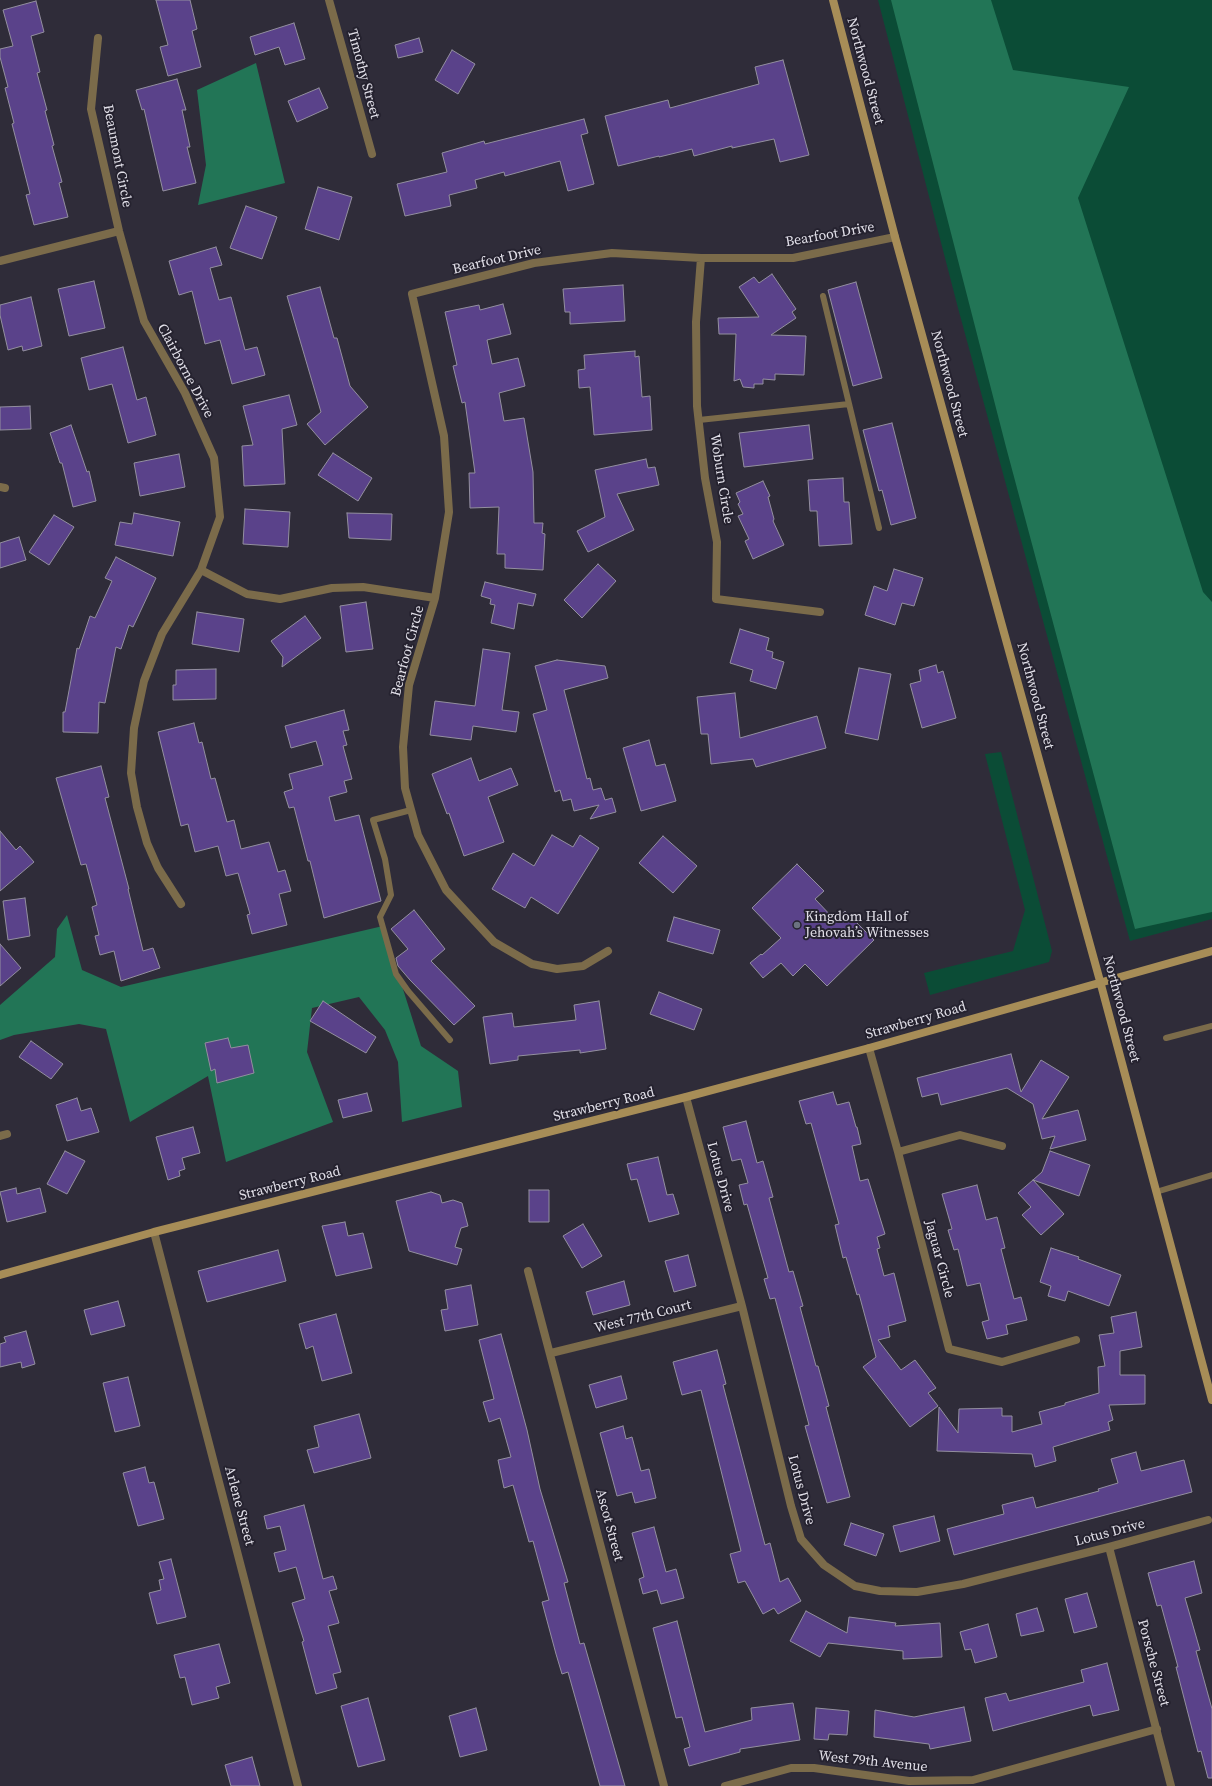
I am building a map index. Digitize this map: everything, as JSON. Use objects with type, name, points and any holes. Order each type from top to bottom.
[{"type":"street","name":"Timothy Street","points":[[329,0],[372,154]]},
{"type":"street","name":"Northwood Street","points":[[833,0],[895,237],[1100,981],[1212,1400]]},
{"type":"street","name":"Beaumont Circle","points":[[98,38],[92,109],[119,231]]},
{"type":"street","points":[[0,261],[119,231]]},
{"type":"street","name":"Clairborne Drive","points":[[119,231],[144,321],[185,393],[214,458],[220,517],[202,570],[162,634],[144,681],[134,728],[131,773],[137,807],[147,843],[158,868],[182,904]]},
{"type":"street","name":"Bearfoot Drive","points":[[435,598],[449,512],[444,436],[412,294],[534,263],[612,253],[701,258],[793,258],[895,237]]},
{"type":"street","name":"Woburn Circle","points":[[701,258],[696,322],[699,420],[705,478],[718,542],[716,599],[820,612]]},
{"type":"street","points":[[202,570],[247,594],[280,599],[332,588],[363,587],[435,598]]},
{"type":"street","name":"Bearfoot Circle","points":[[435,598],[409,685],[402,747],[405,788],[418,835],[446,890],[494,942],[532,964],[557,969],[582,966],[608,951]]},
{"type":"street","name":"Strawberry Road","points":[[0,1275],[154,1232],[686,1097],[869,1048],[1100,981],[1212,951]]},
{"type":"street","name":"Jaguar Circle","points":[[869,1048],[898,1152],[949,1349],[1002,1362],[1076,1340]]},
{"type":"street","name":"Lotus Drive","points":[[686,1097],[742,1306],[791,1506],[801,1539],[824,1565],[855,1586],[880,1591],[917,1592],[963,1584],[1208,1520]]},
{"type":"street","points":[[898,1152],[960,1135],[1002,1146]]},
{"type":"street","name":"Arlene Street","points":[[154,1232],[298,1786]]},
{"type":"street","name":"Ascot Street","points":[[528,1271],[551,1353],[664,1786]]},
{"type":"street","name":"West 77th Court","points":[[551,1353],[742,1306]]},
{"type":"street","name":"Porsche Street","points":[[1109,1547],[1171,1786]]},
{"type":"street","name":"West 79th Avenue","points":[[725,1786],[791,1768],[814,1768],[909,1784],[973,1780],[1157,1729]]},
{"type":"lane","points":[[823,296],[879,528]]},
{"type":"lane","points":[[699,420],[849,404]]},
{"type":"lane","points":[[411,810],[373,820],[385,859],[391,895],[380,917],[396,974],[408,991],[450,1040]]},
{"type":"lane","points":[[1166,1038],[1212,1026]]},
{"type":"lane","points":[[1156,1192],[1212,1175]]},
{"type":"green space","points":[[878,0],[1212,0],[1212,919],[1130,941],[958,308]]},
{"type":"green space","points":[[891,0],[991,0],[1013,70],[1129,87],[1078,198],[1203,592],[1212,602],[1212,912],[1135,929],[1006,447]]},
{"type":"green space","points":[[256,63],[285,183],[198,205],[206,165],[197,90]]},
{"type":"green space","points":[[1001,752],[1052,951],[1049,962],[930,995],[924,973],[1013,951],[1025,910],[985,754]]},
{"type":"green space","points":[[67,915],[82,970],[121,987],[383,926],[421,1046],[458,1071],[462,1107],[402,1122],[398,1062],[385,1030],[359,997],[312,1008],[307,1052],[333,1122],[226,1162],[208,1076],[130,1122],[106,1029],[79,1024],[14,1035],[0,1040],[0,1005],[55,957],[57,929]]},
{"type":"building","points":[[156,0],[190,0],[197,29],[192,31],[201,67],[168,76],[160,47],[168,45]]},
{"type":"building","points":[[36,1],[44,32],[31,36],[40,72],[37,73],[47,110],[45,111],[54,145],[52,146],[62,182],[59,183],[68,217],[34,225],[26,195],[30,194],[12,124],[14,123],[5,88],[8,87],[0,57],[0,49],[13,46],[3,10]]},
{"type":"building","points":[[294,23],[305,59],[285,65],[279,47],[255,55],[250,37]]},
{"type":"building","points":[[419,38],[423,52],[398,58],[395,45]]},
{"type":"building","points":[[452,50],[475,64],[458,94],[435,80]]},
{"type":"building","points":[[783,60],[809,155],[780,162],[774,139],[732,148],[732,146],[694,156],[692,149],[618,166],[605,116],[668,100],[670,108],[759,84],[755,67]]},
{"type":"building","points":[[177,79],[186,110],[182,110],[190,147],[187,147],[196,183],[163,191],[144,109],[142,110],[136,90]]},
{"type":"building","points":[[319,88],[328,108],[297,122],[288,101]]},
{"type":"building","points":[[584,119],[588,133],[581,135],[594,184],[568,191],[560,161],[505,176],[504,172],[475,180],[477,188],[449,195],[451,206],[405,216],[397,184],[447,172],[442,153],[484,141],[485,144]]},
{"type":"building","points":[[318,187],[352,197],[339,240],[305,229]]},
{"type":"building","points":[[246,206],[277,217],[262,259],[230,248]]},
{"type":"building","points":[[216,247],[222,265],[210,268],[219,300],[231,297],[245,350],[257,347],[265,375],[232,384],[220,340],[205,344],[192,291],[179,295],[169,261]]},
{"type":"building","points":[[772,274],[796,309],[792,312],[796,318],[771,335],[806,336],[804,375],[775,374],[775,380],[763,379],[763,384],[754,384],[754,388],[743,387],[740,379],[734,381],[736,334],[719,334],[718,318],[759,317],[739,287],[754,277],[759,283]]},
{"type":"building","points":[[94,281],[105,328],[69,336],[58,289]]},
{"type":"building","points":[[856,282],[882,378],[853,386],[828,290]]},
{"type":"building","points":[[623,285],[625,321],[570,324],[570,312],[565,312],[563,289]]},
{"type":"building","points":[[320,287],[334,338],[337,338],[350,386],[368,407],[325,445],[307,424],[321,412],[287,296]]},
{"type":"building","points":[[31,297],[42,346],[23,351],[22,346],[8,350],[0,315],[0,305]]},
{"type":"building","points":[[503,304],[511,334],[487,340],[492,364],[518,358],[525,386],[499,393],[504,421],[524,418],[533,472],[534,523],[543,523],[542,533],[545,534],[543,570],[505,568],[505,554],[497,554],[499,507],[470,508],[469,473],[475,473],[465,402],[462,403],[453,366],[457,365],[445,312],[479,305],[480,310]]},
{"type":"building","points":[[123,347],[137,400],[146,397],[156,435],[128,443],[112,384],[89,390],[81,358]]},
{"type":"building","points":[[635,351],[635,357],[639,356],[642,397],[650,396],[652,430],[594,435],[590,387],[579,388],[578,370],[585,369],[584,355]]},
{"type":"building","points":[[289,395],[297,425],[282,429],[285,484],[244,486],[242,446],[253,445],[243,406]]},
{"type":"building","points":[[30,406],[31,429],[0,430],[0,407]]},
{"type":"building","points":[[892,423],[916,518],[891,525],[882,490],[879,491],[863,430]]},
{"type":"building","points":[[71,425],[87,472],[89,471],[96,501],[73,507],[62,463],[60,463],[50,433]]},
{"type":"building","points":[[809,425],[813,459],[744,467],[739,433]]},
{"type":"building","points":[[333,453],[372,478],[358,501],[318,475]]},
{"type":"building","points":[[179,454],[185,487],[140,496],[134,463]]},
{"type":"building","points":[[646,459],[648,468],[655,467],[659,485],[617,494],[634,530],[588,552],[577,531],[605,517],[595,470]]},
{"type":"building","points":[[843,478],[844,502],[849,502],[852,544],[819,546],[817,511],[810,511],[808,480]]},
{"type":"building","points":[[763,481],[770,496],[768,497],[774,519],[773,521],[784,545],[753,559],[745,541],[749,539],[738,516],[743,514],[738,504],[740,502],[736,493]]},
{"type":"building","points":[[245,509],[290,512],[288,547],[243,544]]},
{"type":"building","points":[[134,513],[180,522],[173,556],[115,545],[120,522],[132,524]]},
{"type":"building","points":[[347,513],[392,514],[391,540],[349,538]]},
{"type":"building","points":[[54,515],[74,527],[49,565],[29,552]]},
{"type":"building","points":[[19,537],[26,560],[0,568],[0,543]]},
{"type":"building","points":[[116,557],[156,578],[133,627],[129,625],[121,649],[116,647],[105,703],[99,702],[98,733],[63,732],[63,712],[65,712],[77,648],[79,649],[90,616],[95,618],[112,581],[105,578]]},
{"type":"building","points":[[598,564],[616,581],[582,618],[564,600]]},
{"type":"building","points":[[894,569],[923,578],[914,606],[902,603],[895,625],[865,615],[874,586],[887,591]]},
{"type":"building","points":[[485,582],[536,594],[533,606],[518,603],[514,629],[491,623],[495,605],[490,604],[491,599],[481,596]]},
{"type":"building","points":[[366,602],[373,649],[346,652],[340,606]]},
{"type":"building","points":[[197,612],[244,619],[239,652],[192,644]]},
{"type":"building","points":[[305,616],[321,638],[282,667],[283,657],[271,641]]},
{"type":"building","points":[[740,629],[769,638],[766,650],[773,652],[772,658],[784,662],[776,689],[750,681],[753,670],[730,663]]},
{"type":"building","points":[[483,649],[510,653],[502,710],[519,712],[516,732],[473,726],[471,740],[430,735],[435,701],[475,706]]},
{"type":"building","points":[[557,660],[605,666],[608,678],[564,690],[587,779],[590,778],[593,790],[601,788],[605,800],[612,798],[616,812],[590,819],[599,805],[574,811],[571,799],[563,801],[560,790],[555,792],[533,714],[547,710],[535,666]]},
{"type":"building","points":[[936,665],[938,673],[943,671],[956,718],[922,728],[910,684],[921,681],[919,670]]},
{"type":"building","points":[[859,668],[891,674],[878,740],[845,733]]},
{"type":"building","points":[[216,669],[216,699],[173,700],[173,685],[176,685],[176,670]]},
{"type":"building","points":[[735,693],[740,738],[817,716],[826,748],[756,767],[753,759],[711,764],[708,734],[701,734],[697,697]]},
{"type":"building","points":[[344,710],[349,730],[343,731],[347,745],[343,746],[352,779],[344,781],[347,792],[329,797],[335,821],[359,815],[381,901],[324,918],[310,861],[308,861],[294,807],[289,808],[284,792],[293,789],[289,774],[323,765],[316,741],[291,748],[285,726]]},
{"type":"building","points":[[194,723],[199,743],[202,742],[211,779],[215,778],[227,822],[234,820],[241,849],[269,842],[278,872],[285,870],[291,891],[279,894],[287,925],[252,934],[247,915],[250,914],[238,873],[226,876],[218,846],[195,852],[188,824],[181,826],[158,732]]},
{"type":"building","points":[[649,740],[656,766],[665,764],[676,801],[641,811],[623,748]]},
{"type":"building","points":[[471,758],[479,781],[511,768],[518,785],[488,797],[504,842],[464,856],[449,813],[447,814],[432,774]]},
{"type":"building","points":[[101,766],[109,797],[105,798],[129,889],[143,951],[153,948],[160,968],[121,981],[114,951],[100,955],[95,936],[99,935],[92,907],[97,905],[86,864],[81,865],[56,778]]},
{"type":"building","points":[[0,831],[16,850],[20,846],[34,862],[0,891]]},
{"type":"building","points":[[552,835],[573,847],[580,835],[599,848],[558,914],[531,897],[525,908],[492,889],[513,853],[534,866]]},
{"type":"building","points":[[663,836],[697,866],[673,893],[639,863]]},
{"type":"building","name":"Kingdom Hall of Jehovah’s Witnesses","points":[[797,864],[824,891],[815,899],[835,920],[845,911],[874,940],[827,986],[805,964],[793,976],[781,963],[763,978],[750,963],[761,954],[762,955],[781,938],[752,908]]},
{"type":"building","points":[[25,898],[30,936],[8,940],[3,901]]},
{"type":"building","points":[[414,910],[445,949],[431,961],[475,1006],[454,1025],[398,966],[396,958],[408,949],[391,929]]},
{"type":"building","points":[[674,917],[720,930],[713,954],[667,941]]},
{"type":"building","points":[[0,944],[21,968],[0,986]]},
{"type":"building","points":[[659,992],[702,1009],[694,1030],[650,1014]]},
{"type":"building","points":[[323,1001],[376,1037],[366,1053],[310,1021]]},
{"type":"building","points":[[599,1001],[606,1049],[580,1053],[580,1050],[518,1056],[518,1060],[490,1064],[483,1017],[512,1013],[514,1027],[576,1020],[574,1005]]},
{"type":"building","points":[[228,1038],[231,1048],[248,1045],[254,1073],[217,1083],[215,1069],[211,1071],[205,1043]]},
{"type":"building","points":[[31,1041],[63,1064],[51,1079],[19,1057]]},
{"type":"building","points":[[1011,1054],[1021,1092],[1041,1060],[1069,1077],[1042,1119],[1078,1110],[1086,1140],[1050,1149],[1055,1136],[1042,1139],[1033,1104],[1007,1088],[941,1105],[938,1093],[922,1097],[917,1078]]},
{"type":"building","points":[[833,1092],[837,1105],[849,1102],[857,1127],[861,1144],[852,1146],[860,1181],[868,1179],[885,1234],[877,1237],[880,1248],[877,1249],[884,1276],[894,1273],[906,1321],[888,1326],[890,1337],[878,1340],[901,1370],[915,1360],[936,1388],[928,1393],[938,1406],[910,1427],[863,1367],[876,1357],[859,1294],[857,1295],[846,1257],[843,1258],[835,1225],[839,1224],[811,1123],[806,1124],[799,1101]]},
{"type":"building","points":[[367,1093],[372,1111],[343,1118],[338,1100]]},
{"type":"building","points":[[77,1098],[81,1111],[91,1108],[99,1132],[67,1141],[56,1105]]},
{"type":"building","points":[[746,1121],[757,1163],[763,1161],[773,1197],[769,1198],[789,1272],[793,1271],[803,1306],[800,1307],[816,1366],[818,1366],[829,1406],[826,1407],[850,1497],[827,1503],[805,1426],[809,1425],[775,1298],[770,1299],[764,1279],[768,1278],[747,1204],[744,1205],[739,1185],[748,1183],[741,1159],[732,1161],[723,1127]]},
{"type":"building","points":[[193,1127],[200,1153],[182,1158],[185,1169],[179,1171],[180,1176],[168,1180],[156,1137]]},
{"type":"building","points":[[65,1151],[85,1161],[67,1194],[47,1184]]},
{"type":"building","points":[[1050,1151],[1090,1165],[1079,1196],[1033,1180],[1042,1172]]},
{"type":"building","points":[[658,1157],[667,1195],[673,1194],[679,1214],[649,1222],[637,1179],[631,1180],[627,1164]]},
{"type":"building","points":[[1033,1180],[1064,1214],[1041,1235],[1022,1215],[1031,1207],[1018,1193]]},
{"type":"building","points":[[977,1185],[986,1220],[997,1217],[1005,1248],[1001,1249],[1014,1299],[1021,1297],[1027,1320],[1006,1325],[1008,1334],[987,1339],[982,1322],[989,1320],[980,1283],[967,1286],[958,1249],[954,1250],[948,1230],[952,1229],[942,1194]]},
{"type":"building","points":[[16,1188],[17,1194],[40,1188],[46,1212],[7,1222],[0,1192]]},
{"type":"building","points":[[529,1190],[549,1190],[549,1222],[529,1222]]},
{"type":"building","points":[[431,1192],[440,1195],[442,1203],[453,1200],[462,1203],[468,1226],[461,1228],[455,1247],[462,1249],[457,1265],[409,1251],[396,1201]]},
{"type":"building","points":[[345,1222],[348,1236],[363,1233],[372,1268],[336,1276],[322,1226]]},
{"type":"building","points":[[583,1224],[602,1256],[582,1268],[563,1236]]},
{"type":"building","points":[[1051,1248],[1079,1257],[1078,1259],[1121,1275],[1109,1306],[1068,1291],[1065,1301],[1048,1296],[1051,1286],[1040,1282]]},
{"type":"building","points":[[278,1250],[286,1281],[207,1302],[198,1271]]},
{"type":"building","points":[[688,1255],[696,1286],[674,1292],[665,1261]]},
{"type":"building","points":[[624,1281],[630,1305],[593,1315],[586,1292]]},
{"type":"building","points":[[471,1285],[478,1325],[445,1331],[441,1310],[448,1309],[445,1290]]},
{"type":"building","points":[[118,1301],[125,1326],[91,1335],[84,1310]]},
{"type":"building","points":[[1136,1312],[1142,1347],[1120,1351],[1120,1375],[1145,1375],[1145,1404],[1109,1405],[1113,1420],[1108,1422],[1110,1430],[1053,1447],[1056,1461],[1035,1467],[1032,1454],[937,1451],[939,1407],[958,1433],[959,1409],[1002,1408],[1002,1416],[1012,1416],[1012,1432],[1042,1424],[1039,1412],[1099,1393],[1098,1367],[1105,1366],[1099,1335],[1114,1333],[1111,1317]]},
{"type":"building","points":[[336,1314],[352,1373],[322,1381],[313,1346],[306,1349],[299,1324]]},
{"type":"building","points":[[26,1331],[35,1364],[22,1368],[21,1362],[0,1367],[0,1344],[6,1342],[4,1337]]},
{"type":"building","points":[[501,1334],[527,1430],[540,1489],[568,1582],[564,1583],[580,1644],[584,1643],[625,1786],[600,1786],[568,1672],[562,1674],[556,1654],[542,1602],[549,1600],[533,1541],[529,1542],[513,1485],[504,1488],[498,1460],[511,1457],[500,1418],[489,1422],[483,1402],[494,1399],[479,1340]]},
{"type":"building","points":[[717,1350],[726,1384],[723,1385],[765,1545],[770,1543],[780,1582],[788,1578],[801,1601],[778,1614],[774,1608],[763,1614],[745,1581],[738,1583],[730,1554],[741,1551],[701,1390],[682,1395],[673,1362]]},
{"type":"building","points":[[621,1376],[627,1399],[596,1408],[589,1385]]},
{"type":"building","points":[[128,1377],[140,1426],[115,1432],[103,1383]]},
{"type":"building","points":[[359,1414],[371,1458],[314,1473],[307,1450],[319,1447],[314,1426]]},
{"type":"building","points":[[623,1426],[626,1439],[632,1437],[641,1471],[649,1469],[656,1498],[635,1503],[632,1492],[617,1496],[600,1433]]},
{"type":"building","points":[[1136,1452],[1141,1471],[1184,1460],[1192,1492],[954,1555],[947,1529],[1004,1514],[1002,1505],[1033,1497],[1036,1508],[1099,1491],[1098,1489],[1118,1483],[1111,1459]]},
{"type":"building","points":[[145,1467],[149,1483],[154,1482],[164,1519],[138,1526],[123,1473]]},
{"type":"building","points":[[304,1505],[323,1579],[333,1576],[337,1589],[329,1591],[339,1623],[328,1626],[341,1672],[333,1674],[337,1688],[316,1694],[302,1642],[304,1641],[292,1603],[305,1599],[296,1567],[279,1572],[274,1553],[286,1550],[280,1526],[267,1529],[264,1516]]},
{"type":"building","points":[[934,1516],[940,1541],[900,1552],[893,1526]]},
{"type":"building","points":[[851,1523],[884,1534],[876,1556],[844,1545]]},
{"type":"building","points":[[654,1527],[666,1572],[676,1569],[684,1598],[661,1604],[657,1590],[643,1594],[639,1579],[644,1577],[632,1533]]},
{"type":"building","points":[[171,1559],[186,1617],[157,1624],[149,1593],[161,1590],[159,1580],[164,1579],[159,1562]]},
{"type":"building","points":[[1194,1561],[1202,1593],[1185,1598],[1200,1650],[1196,1651],[1212,1709],[1212,1778],[1208,1778],[1201,1751],[1198,1752],[1176,1667],[1178,1667],[1161,1605],[1157,1606],[1148,1573]]},
{"type":"building","points":[[1087,1593],[1097,1627],[1074,1633],[1065,1599]]},
{"type":"building","points":[[1037,1608],[1044,1631],[1021,1636],[1016,1614]]},
{"type":"building","points":[[806,1611],[847,1633],[849,1617],[896,1623],[895,1626],[940,1623],[942,1657],[903,1659],[903,1651],[828,1643],[820,1657],[790,1641]]},
{"type":"building","points":[[677,1621],[705,1732],[752,1720],[751,1708],[793,1703],[800,1740],[740,1749],[740,1752],[689,1766],[684,1749],[690,1747],[682,1717],[676,1718],[653,1628]]},
{"type":"building","points":[[988,1624],[997,1657],[975,1663],[971,1649],[965,1650],[960,1632]]},
{"type":"building","points":[[219,1644],[230,1683],[216,1687],[219,1698],[192,1705],[185,1677],[180,1678],[174,1655]]},
{"type":"building","points":[[1107,1663],[1119,1710],[1093,1716],[1090,1705],[993,1731],[985,1698],[1006,1693],[1009,1701],[1084,1682],[1081,1670]]},
{"type":"building","points":[[368,1698],[385,1760],[358,1767],[341,1706]]},
{"type":"building","points":[[964,1707],[971,1741],[930,1749],[929,1744],[874,1737],[875,1710],[914,1717]]},
{"type":"building","points":[[476,1708],[487,1750],[460,1757],[449,1716]]},
{"type":"building","points":[[816,1708],[849,1711],[847,1735],[829,1734],[828,1740],[814,1739]]},
{"type":"building","points":[[252,1757],[260,1786],[231,1786],[225,1765]]},
{"type":"place","name":"Kingdom Hall of Jehovah’s Witnesses","points":[[797,925]]}]
